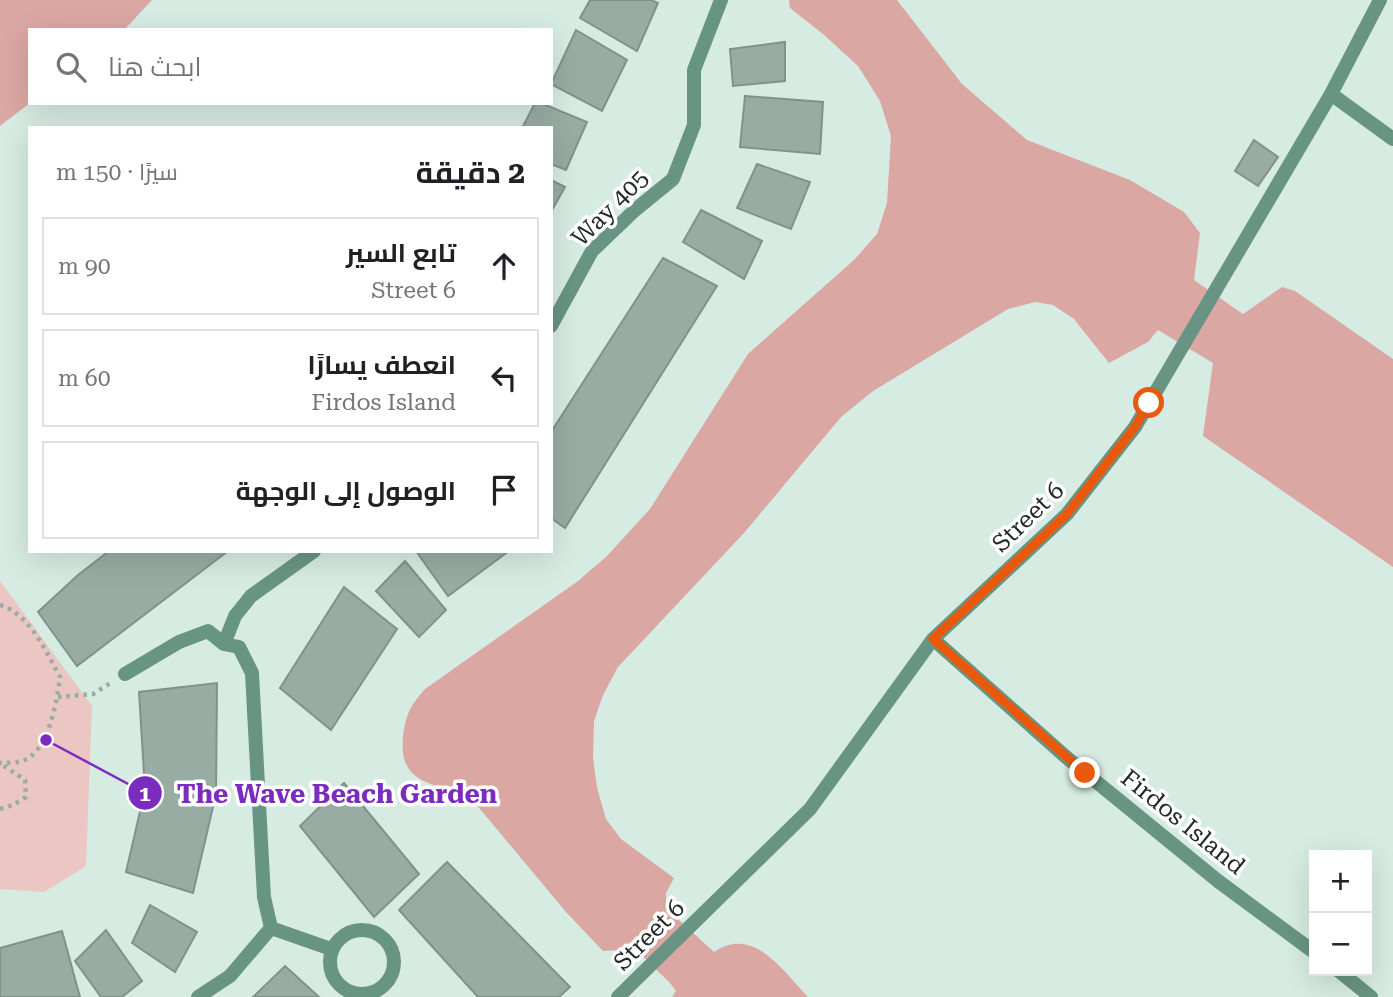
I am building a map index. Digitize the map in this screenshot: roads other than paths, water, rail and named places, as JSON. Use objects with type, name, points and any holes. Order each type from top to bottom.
[{"type":"street","name":"Way 405","points":[[553,322],[592,251],[673,179],[694,125],[694,70],[720,0]]},
{"type":"street","name":"Street 6","points":[[618,997],[810,809],[933,639],[1067,514],[1135,427],[1331,94],[1380,0]]},
{"type":"street","points":[[1331,94],[1393,139]]},
{"type":"street","points":[[224,643],[235,616],[251,596],[311,553]]},
{"type":"street","points":[[125,674],[179,642],[208,631],[224,643],[239,648],[253,673],[264,897],[271,928]]},
{"type":"street","name":"Firdos Island","points":[[933,639],[1066,757],[1218,881],[1309,949]]},
{"type":"street","points":[[271,928],[331,949]]},
{"type":"street","points":[[198,997],[230,976],[271,928]]},
{"type":"street","points":[[368,929],[378,934],[392,950],[394,961],[388,981],[370,993],[350,992],[334,979],[330,969],[331,949],[346,933],[368,929]]},
{"type":"street","points":[[1345,976],[1371,997]]},
{"type":"place","name":"The Wave Beach Garden","points":[[46,740]]}]
